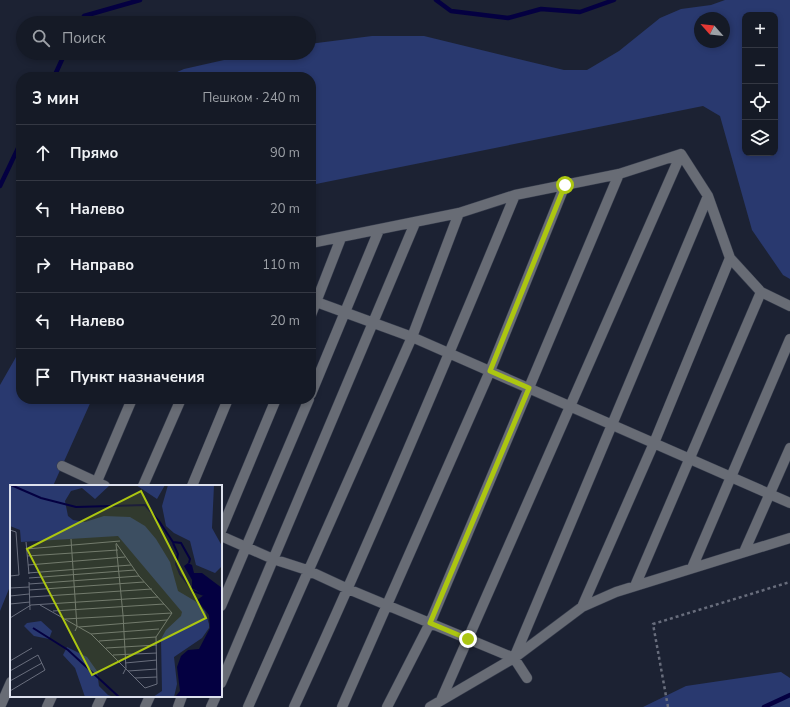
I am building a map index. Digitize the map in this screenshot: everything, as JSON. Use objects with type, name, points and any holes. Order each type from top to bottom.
[{"type":"lane","points":[[316,242],[416,223],[459,213],[515,195],[619,174],[681,154]]},
{"type":"lane","points":[[681,154],[708,196],[730,258],[761,292],[790,306]]},
{"type":"lane","points":[[441,700],[681,154]]},
{"type":"lane","points":[[387,707],[430,623],[619,174]]},
{"type":"lane","points":[[342,707],[490,371],[565,185]]},
{"type":"lane","points":[[294,707],[348,589],[450,354],[515,195]]},
{"type":"lane","points":[[514,658],[708,196]]},
{"type":"lane","points":[[248,707],[412,337],[459,213]]},
{"type":"lane","points":[[222,681],[416,223]]},
{"type":"lane","points":[[316,382],[379,230]]},
{"type":"lane","points":[[316,297],[341,238]]},
{"type":"lane","points":[[582,607],[654,443],[730,258]]},
{"type":"lane","points":[[635,586],[761,292]]},
{"type":"lane","points":[[316,303],[412,337],[790,503]]},
{"type":"lane","points":[[692,568],[790,339]]},
{"type":"lane","points":[[62,466],[99,485],[130,404]]},
{"type":"lane","points":[[143,485],[179,404]]},
{"type":"lane","points":[[192,485],[226,404]]},
{"type":"lane","points":[[222,529],[274,404]]},
{"type":"lane","points":[[222,604],[307,404]]},
{"type":"lane","points":[[744,552],[790,448]]},
{"type":"lane","points":[[222,536],[273,559],[308,570],[348,589],[514,658],[527,678]]},
{"type":"lane","points":[[430,707],[514,658],[582,607],[616,592],[790,538]]},
{"type":"lane","points":[[0,707],[10,684]]},
{"type":"lane","points":[[47,707],[52,697]]},
{"type":"lane","points":[[97,707],[102,697]]},
{"type":"lane","points":[[145,707],[150,697]]},
{"type":"lane","points":[[178,707],[182,697]]},
{"type":"lane","points":[[211,707],[216,697]]},
{"type":"path","points":[[668,707],[653,624],[790,582]]},
{"type":"shaded area","points":[[725,0],[790,0],[790,279],[783,275],[752,230],[720,116],[703,106],[316,184],[316,72],[177,72],[184,69],[224,60],[316,60],[316,43],[372,36],[424,36],[564,70],[587,70],[619,51],[660,18],[681,9],[711,5]]},
{"type":"shaded area","points":[[16,357],[16,404],[90,404],[53,485],[10,485],[10,586],[0,611],[0,385]]},
{"type":"shaded area","points":[[781,672],[790,678],[790,707],[643,707],[686,686]]},
{"type":"waterway","points":[[84,16],[140,0]]},
{"type":"waterway","points":[[436,0],[451,11],[508,18],[541,9],[580,12],[614,0]]},
{"type":"waterway","points":[[56,72],[62,60]]},
{"type":"waterway","points":[[0,186],[16,152]]},
{"type":"waterway","points":[[764,707],[790,695]]},
{"type":"route","points":[[468,639],[430,623],[529,388],[490,371],[565,185]]}]
